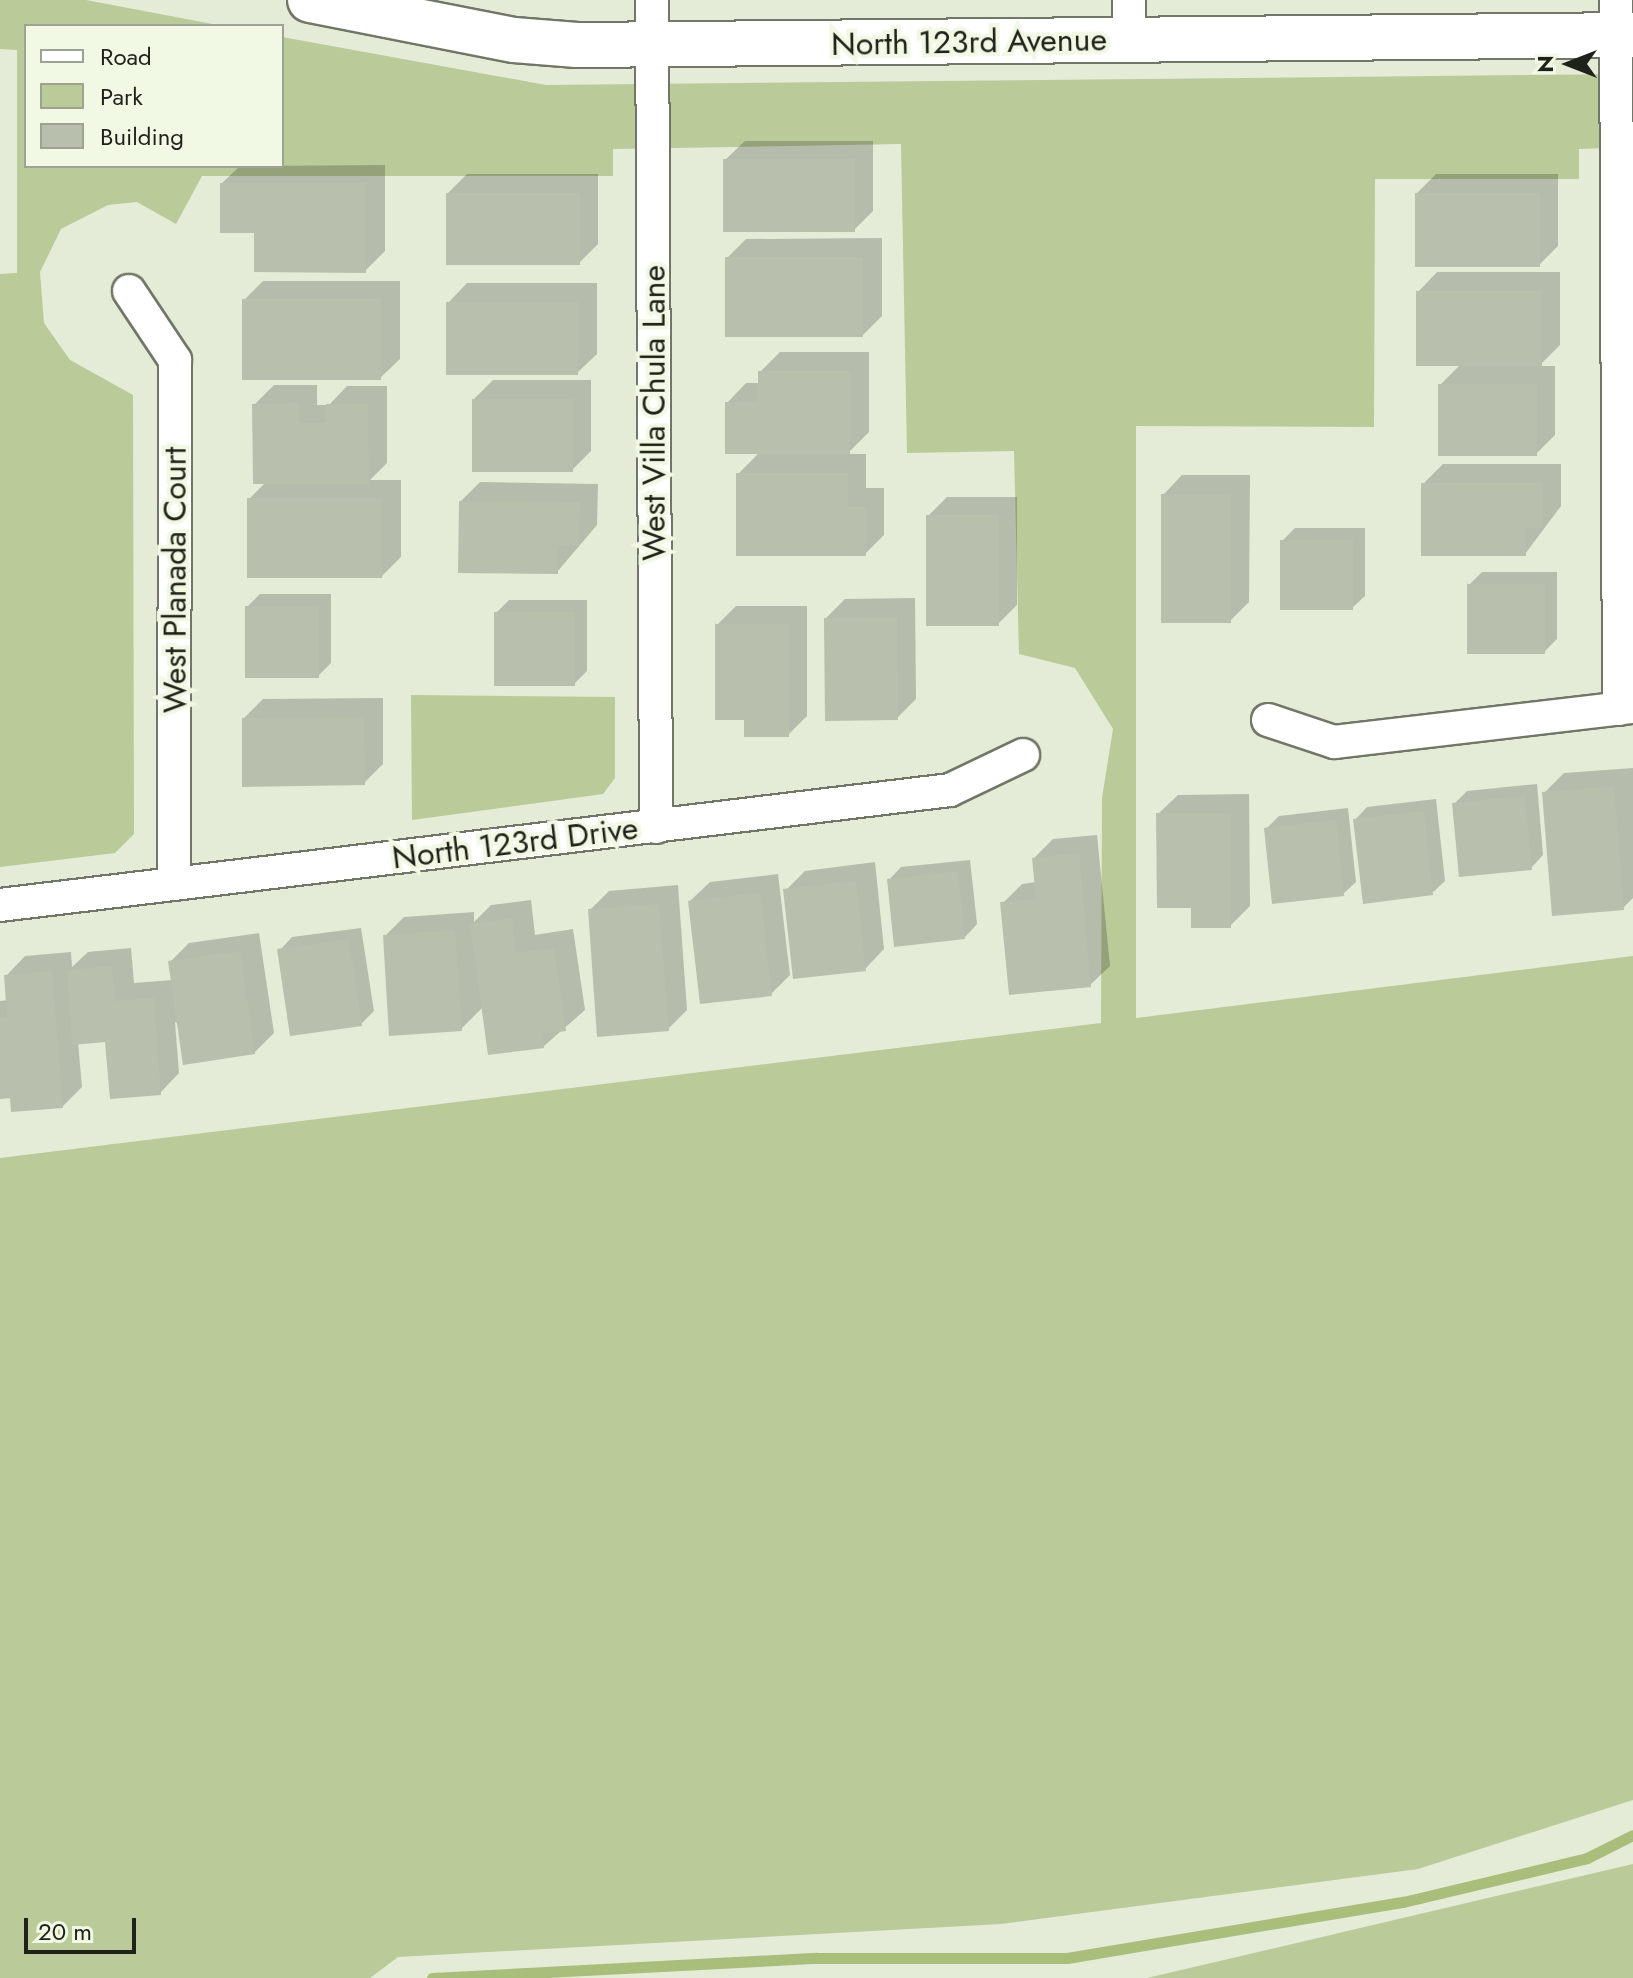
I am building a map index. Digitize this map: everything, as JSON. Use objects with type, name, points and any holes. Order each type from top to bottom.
[{"type":"street","name":"North 123rd Avenue","points":[[310,0],[514,40],[653,46],[1129,20],[1622,23]]},
{"type":"street","name":"West Villa Chula Lane","points":[[652,0],[656,827]]},
{"type":"street","points":[[1268,720],[1334,742],[1626,708],[1622,23]]},
{"type":"street","name":"West Planada Court","points":[[129,291],[175,360],[174,884]]},
{"type":"street","name":"North 123rd Drive","points":[[0,905],[950,790],[1023,755]]},
{"type":"green space","points":[[0,0],[86,0],[212,24],[24,24],[24,168],[284,168],[284,37],[546,85],[1633,74],[1633,147],[1579,149],[1579,179],[1375,179],[1374,427],[1136,426],[1136,1018],[1633,956],[1633,1800],[1418,1869],[1001,1924],[398,1957],[370,1978],[0,1978],[0,1158],[1101,1023],[1102,798],[1113,729],[1075,668],[1019,654],[1014,451],[907,453],[901,144],[613,149],[613,176],[202,176],[176,224],[137,202],[108,205],[61,229],[40,272],[44,323],[70,360],[133,395],[134,834],[115,853],[0,867],[0,274],[17,273],[17,50],[0,49]]},
{"type":"green space","points":[[411,695],[615,697],[615,778],[603,794],[412,820]]},
{"type":"green space","points":[[1633,1864],[1633,1978],[1147,1978]]},
{"type":"building","points":[[723,159],[855,159],[855,232],[723,232]]},
{"type":"building","points":[[220,183],[366,183],[366,273],[254,272],[254,233],[220,233]]},
{"type":"building","points":[[446,193],[580,193],[580,265],[446,265]]},
{"type":"building","points":[[1415,193],[1540,193],[1540,267],[1415,267]]},
{"type":"building","points":[[725,257],[863,257],[863,337],[725,337]]},
{"type":"building","points":[[1416,291],[1542,291],[1542,366],[1416,366]]},
{"type":"building","points":[[242,299],[381,299],[381,380],[242,380]]},
{"type":"building","points":[[446,302],[578,302],[578,375],[446,375]]},
{"type":"building","points":[[758,371],[850,371],[850,454],[725,454],[725,402],[758,402]]},
{"type":"building","points":[[1438,384],[1537,384],[1537,456],[1438,456]]},
{"type":"building","points":[[472,399],[573,399],[573,472],[472,472]]},
{"type":"building","points":[[299,403],[299,423],[326,423],[326,404],[368,404],[369,484],[253,484],[252,404]]},
{"type":"building","points":[[736,473],[848,473],[848,507],[866,507],[866,556],[736,556]]},
{"type":"building","points":[[1421,483],[1543,483],[1543,528],[1526,528],[1526,556],[1421,556]]},
{"type":"building","points":[[1161,494],[1231,494],[1231,623],[1161,623]]},
{"type":"building","points":[[247,498],[382,498],[382,578],[247,578]]},
{"type":"building","points":[[459,501],[580,502],[579,546],[558,546],[558,574],[458,573]]},
{"type":"building","points":[[926,515],[999,515],[999,626],[926,626]]},
{"type":"building","points":[[1280,540],[1353,540],[1353,610],[1280,610]]},
{"type":"building","points":[[1467,584],[1545,584],[1545,654],[1467,654]]},
{"type":"building","points":[[245,606],[319,606],[319,678],[245,678]]},
{"type":"building","points":[[494,612],[575,612],[575,686],[494,686]]},
{"type":"building","points":[[897,617],[898,720],[825,721],[824,618]]},
{"type":"building","points":[[715,624],[789,624],[789,737],[744,737],[744,720],[715,720]]},
{"type":"building","points":[[364,717],[365,785],[242,787],[242,718]]},
{"type":"building","points":[[1614,786],[1624,910],[1552,916],[1542,792]]},
{"type":"building","points":[[1525,796],[1532,870],[1459,877],[1452,803]]},
{"type":"building","points":[[1424,811],[1433,895],[1363,904],[1353,819]]},
{"type":"building","points":[[1156,813],[1231,813],[1231,928],[1191,928],[1191,908],[1157,908]]},
{"type":"building","points":[[1336,820],[1344,896],[1272,904],[1264,828]]},
{"type":"building","points":[[1079,853],[1091,987],[1009,995],[1000,902],[1036,899],[1032,858]]},
{"type":"building","points":[[958,871],[965,939],[894,947],[887,879]]},
{"type":"building","points":[[856,881],[866,971],[793,979],[783,889]]},
{"type":"building","points":[[760,892],[772,996],[700,1004],[688,901]]},
{"type":"building","points":[[659,904],[669,1031],[597,1037],[588,909]]},
{"type":"building","points":[[512,918],[516,953],[554,948],[566,1031],[543,1034],[544,1048],[488,1055],[470,924]]},
{"type":"building","points":[[455,930],[462,1031],[389,1036],[383,935]]},
{"type":"building","points":[[349,939],[362,1026],[290,1036],[277,949]]},
{"type":"building","points":[[240,951],[255,1054],[183,1065],[168,961]]},
{"type":"building","points":[[112,966],[115,1001],[154,998],[161,1095],[110,1099],[105,1042],[72,1045],[67,970]]},
{"type":"building","points":[[52,971],[63,1108],[11,1112],[10,1098],[0,1099],[0,1018],[7,1017],[4,975]]},
{"type":"waterway","points":[[432,1978],[816,1958],[1067,1958],[1403,1902],[1587,1858],[1633,1835]]}]
